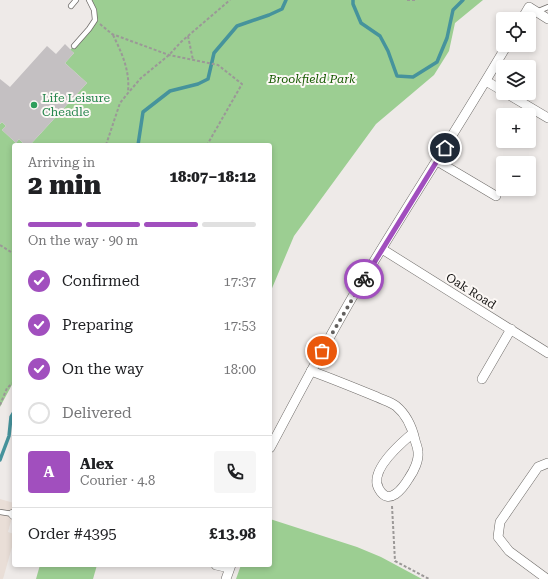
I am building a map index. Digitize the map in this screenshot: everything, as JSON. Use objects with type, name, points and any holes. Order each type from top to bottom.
[{"type":"street","points":[[530,12],[533,9],[548,19]]},
{"type":"street","points":[[272,444],[350,302],[503,52]]},
{"type":"street","points":[[486,81],[496,87]]},
{"type":"street","points":[[518,100],[548,118]]},
{"type":"street","points":[[437,161],[496,196]]},
{"type":"street","name":"Oak Road","points":[[382,249],[548,353]]},
{"type":"street","points":[[482,379],[510,329]]},
{"type":"street","points":[[311,371],[396,406],[410,422],[413,433],[418,453],[414,471],[395,495],[388,497],[382,494],[377,487],[378,476],[382,465],[393,451],[413,433]]},
{"type":"street","points":[[547,579],[509,551],[498,537],[500,522],[538,467],[548,463]]},
{"type":"street","points":[[226,579],[230,567]]},
{"type":"lane","points":[[72,6],[76,0]]},
{"type":"lane","points":[[74,46],[95,20],[94,10],[89,0]]},
{"type":"lane","points":[[533,9],[548,7]]},
{"type":"lane","points":[[0,512],[12,515]]},
{"type":"path","points":[[107,143],[120,103],[128,92],[141,78],[230,0]]},
{"type":"path","points":[[408,0],[414,0]]},
{"type":"path","points":[[95,20],[112,34],[169,55],[218,65],[242,84],[207,143]]},
{"type":"path","points":[[112,34],[120,49],[128,72],[128,92]]},
{"type":"path","points":[[188,36],[193,60]]},
{"type":"path","points":[[0,245],[12,253]]},
{"type":"path","points":[[0,405],[7,388],[12,384]]},
{"type":"path","points":[[391,496],[394,561],[429,579]]},
{"type":"shaded area","points":[[0,499],[12,502],[12,517],[8,532],[12,533],[12,547],[3,579],[0,579]]},
{"type":"green space","name":"Brookfield Park","points":[[91,0],[483,0],[455,23],[449,51],[434,75],[376,124],[294,236],[272,288],[272,143],[32,143],[87,83],[65,63],[74,53],[70,50],[95,20]]},
{"type":"green space","points":[[2,122],[6,126],[2,130],[16,143],[12,143],[12,385],[0,407],[0,124]]},
{"type":"green space","points":[[19,139],[23,143],[16,143]]},
{"type":"green space","points":[[272,520],[357,547],[381,557],[422,579],[236,579],[240,567],[272,567]]},
{"type":"green space","points":[[39,567],[96,567],[93,579],[36,579]]},
{"type":"building","name":"Life Leisure Cheadle","points":[[65,44],[74,53],[65,63],[87,83],[32,143],[23,143],[19,139],[16,143],[2,130],[6,126],[2,122],[0,124],[0,79],[10,87],[47,46],[56,54]]},
{"type":"waterway","points":[[138,143],[143,112],[170,91],[198,84],[208,79],[214,53],[237,26],[282,9],[286,0]]},
{"type":"waterway","points":[[353,0],[353,4],[361,23],[380,36],[388,51],[397,76],[413,77],[437,62],[447,38],[453,10],[463,0]]},
{"type":"waterway","points":[[0,460],[9,436],[12,415]]},
{"type":"way so far","points":[[322,351],[364,279]]},
{"type":"place","name":"Life Leisure Cheadle","points":[[34,105]]},
{"type":"route","points":[[364,279],[445,148]]}]
